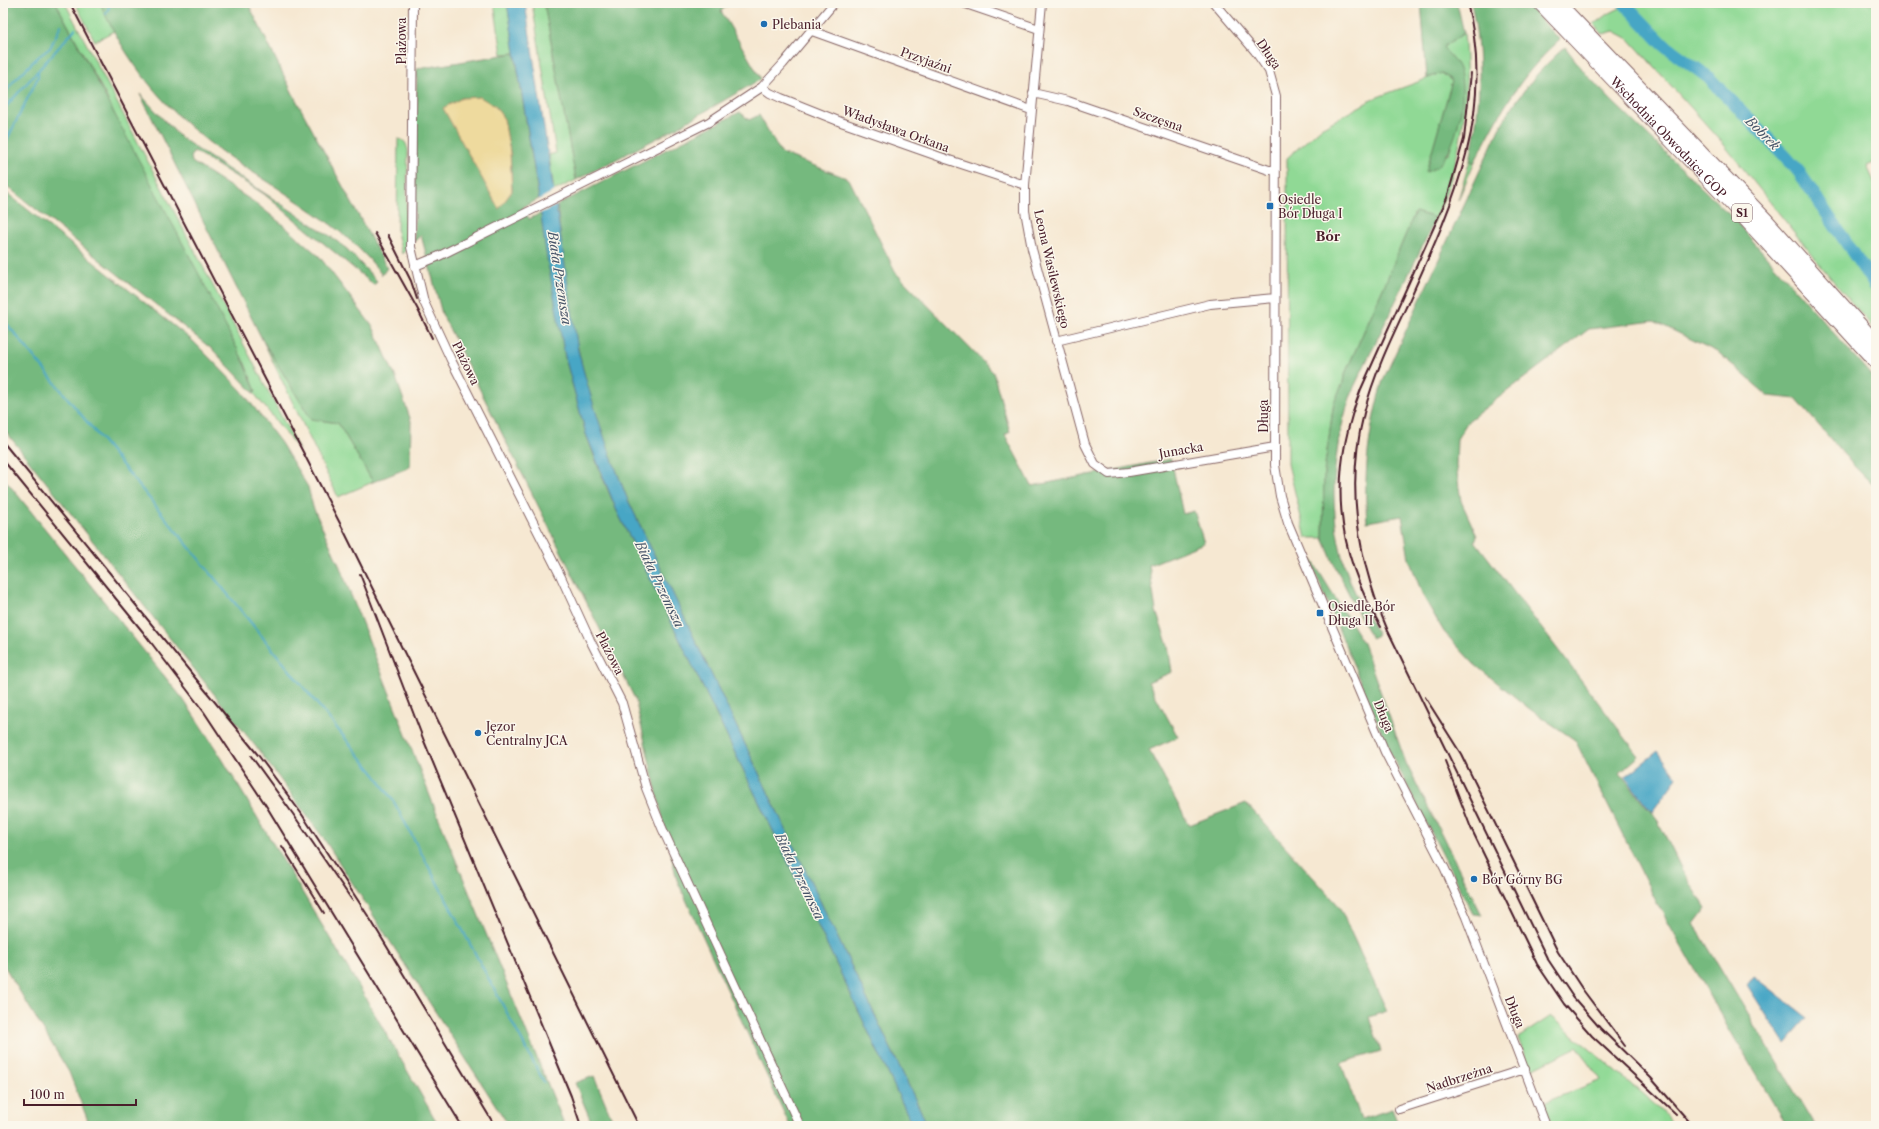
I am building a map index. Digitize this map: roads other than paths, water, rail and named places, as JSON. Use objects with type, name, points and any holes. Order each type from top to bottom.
[{"type":"highway","name":"Wschodnia Obwodnica GOP","points":[[1541,3],[1609,64],[1766,221],[1876,344]]},
{"type":"highway","name":"Wschodnia Obwodnica GOP","points":[[1557,3],[1609,64],[1748,220],[1876,361]]},
{"type":"street","name":"Plażowa","points":[[413,3],[411,247],[424,302],[450,360],[561,577],[590,640],[622,703],[646,788],[662,828],[800,1126]]},
{"type":"street","points":[[415,266],[437,257],[709,122],[762,87],[812,31],[834,3]]},
{"type":"street","points":[[963,3],[1039,29]]},
{"type":"street","name":"Leona Wasilewskiego","points":[[1042,3],[1031,110],[1025,185],[1025,211],[1028,229],[1056,341],[1085,444],[1095,464]]},
{"type":"street","name":"Długa","points":[[1214,3],[1255,51],[1269,71],[1276,96],[1275,465],[1280,496],[1288,523],[1385,752],[1445,869],[1525,1069],[1546,1126]]},
{"type":"street","name":"Przyjaźni","points":[[812,31],[1031,110]]},
{"type":"street","name":"Władysława Orkana","points":[[762,87],[781,98],[841,122],[1025,185]]},
{"type":"street","name":"Szczęsna","points":[[1033,93],[1068,101],[1269,170],[1275,170]]},
{"type":"street","points":[[1056,341],[1210,304],[1275,298]]},
{"type":"street","name":"Junacka","points":[[1095,464],[1109,474],[1129,472],[1275,447]]},
{"type":"street","name":"Nadbrzeżna","points":[[1400,1109],[1525,1069]]},
{"type":"water","name":"Biała Przemsza","points":[[507,3],[525,3],[578,350],[594,407],[613,462],[627,498],[928,1126],[913,1126],[778,841],[616,509],[586,434],[565,357],[545,247],[539,199]]},
{"type":"water","points":[[1658,751],[1677,778],[1652,812],[1625,777]]},
{"type":"water","points":[[1754,976],[1808,1018],[1785,1044],[1747,985]]},
{"type":"waterway","points":[[106,14],[110,3]]},
{"type":"waterway","name":"Bobrek","points":[[1624,3],[1663,44],[1708,77],[1786,157],[1799,172],[1876,287]]},
{"type":"waterway","points":[[3,96],[13,82],[38,57],[50,48],[61,25]]},
{"type":"waterway","points":[[3,110],[75,29]]},
{"type":"waterway","points":[[3,148],[38,77],[38,71]]},
{"type":"waterway","points":[[3,319],[376,776],[394,802],[544,1082]]},
{"type":"railway","points":[[70,3],[345,533],[639,1126]]},
{"type":"railway","points":[[1467,3],[1475,43],[1477,82],[1473,120],[1465,158],[1454,194],[1440,231],[1383,357],[1364,413],[1358,441],[1355,496],[1362,551],[1369,578],[1388,631],[1547,958],[1573,997],[1600,1028],[1651,1078],[1693,1126]]},
{"type":"railway","points":[[1381,627],[1366,598],[1354,569],[1346,540],[1341,511],[1341,481],[1344,451],[1350,420],[1361,389],[1447,198],[1464,139],[1471,73]]},
{"type":"railway","points":[[375,233],[432,338]]},
{"type":"railway","points":[[388,235],[411,281],[417,299]]},
{"type":"railway","points":[[3,442],[258,755],[301,813],[372,922],[495,1126]]},
{"type":"railway","points":[[3,460],[143,632],[204,712],[265,804],[462,1126]]},
{"type":"railway","points":[[360,574],[424,741],[571,1096],[581,1126]]},
{"type":"railway","points":[[1425,697],[1461,754],[1558,952],[1583,990],[1625,1046]]},
{"type":"railway","points":[[251,756],[352,900]]},
{"type":"railway","points":[[1445,761],[1471,828],[1537,964],[1564,1004],[1592,1036],[1676,1114]]},
{"type":"railway","points":[[282,846],[324,913]]},
{"type":"place","name":"Plebania","points":[[764,24]]},
{"type":"place","name":"Osiedle Bór Długa I","points":[[1270,206]]},
{"type":"place","name":"Osiedle Bór Długa II","points":[[1320,613]]},
{"type":"place","name":"Jęzor Centralny JCA","points":[[478,733]]},
{"type":"place","name":"Bór Górny BG","points":[[1474,879]]},
{"type":"district","name":"Bór","points":[[1328,236]]}]
